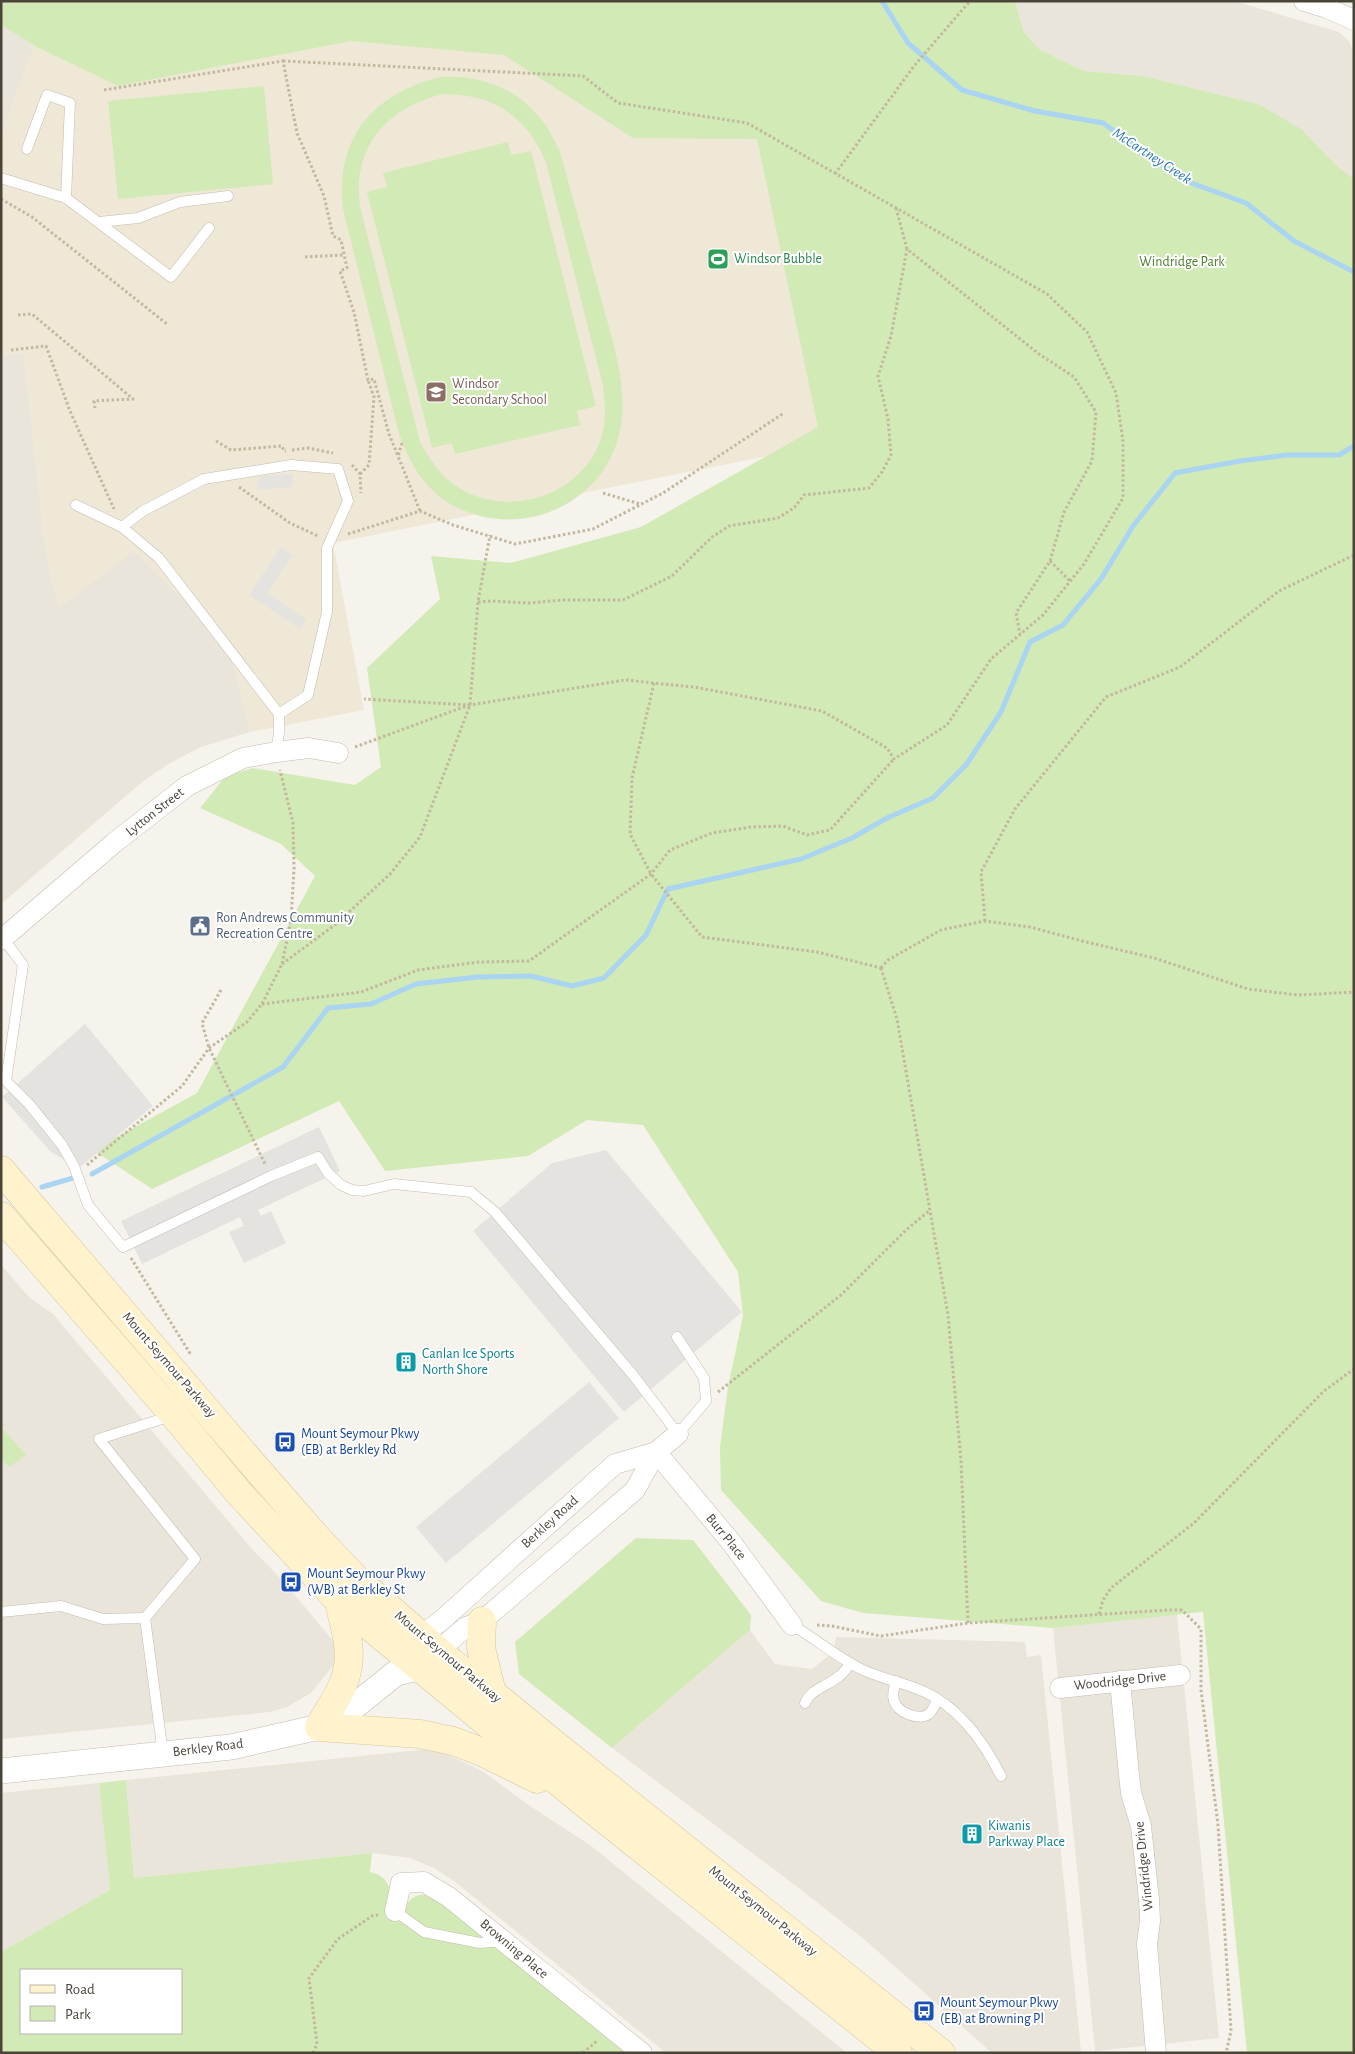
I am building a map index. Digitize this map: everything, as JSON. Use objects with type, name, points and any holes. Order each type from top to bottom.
[{"type":"main road","name":"Mount Seymour Parkway","points":[[1,1170],[319,1540],[357,1580],[415,1656],[457,1668],[492,1693],[560,1750],[942,2053]]},
{"type":"main road","name":"Mount Seymour Parkway","points":[[1,1216],[174,1415],[239,1493],[339,1601],[415,1656],[583,1802],[898,2053]]},
{"type":"main road","points":[[339,1601],[349,1653],[348,1670],[338,1694],[319,1727],[412,1733],[453,1741],[491,1756],[583,1802]]},
{"type":"main road","points":[[482,1620],[481,1648],[492,1693]]},
{"type":"street","points":[[1304,1],[1328,4],[1354,20]]},
{"type":"street","name":"Lytton Street","points":[[2,939],[114,844],[187,786],[243,758],[309,748],[338,753]]},
{"type":"street","name":"Berkley Road","points":[[1,1771],[231,1747],[319,1727],[341,1717],[415,1656],[482,1620],[635,1490],[656,1452],[678,1434]]},
{"type":"street","name":"Berkley Road","points":[[415,1656],[442,1620],[615,1464],[656,1452]]},
{"type":"street","name":"Burr Place","points":[[656,1452],[730,1542],[792,1625]]},
{"type":"street","name":"Woodridge Drive","points":[[1060,1688],[1180,1675]]},
{"type":"street","name":"Windridge Drive","points":[[1120,1681],[1131,1793],[1141,1826],[1149,1900],[1150,1921],[1147,1944],[1156,2053]]},
{"type":"street","name":"Browning Place","points":[[395,1911],[401,1883],[424,1882],[449,1897],[642,2053]]},
{"type":"lane","points":[[27,149],[46,95],[70,103],[66,198]]},
{"type":"lane","points":[[1,178],[66,198],[172,277],[208,228]]},
{"type":"lane","points":[[99,222],[138,218],[180,202],[228,196]]},
{"type":"lane","points":[[122,526],[143,511],[204,478],[291,466],[338,469],[348,501],[327,548],[327,612],[308,695],[279,714]]},
{"type":"lane","points":[[76,505],[122,526],[159,558],[279,714],[276,752]]},
{"type":"lane","points":[[2,939],[23,965],[6,1081],[29,1104],[62,1145],[77,1174],[88,1205],[123,1247],[271,1176],[318,1157],[328,1173],[340,1185],[352,1190],[364,1191],[394,1184],[471,1192],[494,1212],[633,1375],[678,1434],[706,1401],[704,1378],[677,1337]]},
{"type":"lane","points":[[163,1754],[145,1618],[194,1559],[99,1439],[174,1415]]},
{"type":"lane","points":[[1,1612],[61,1606],[102,1619],[145,1618]]},
{"type":"lane","points":[[792,1625],[850,1663],[926,1693],[937,1700],[962,1719],[974,1732],[990,1754],[1001,1776]]},
{"type":"lane","points":[[804,1703],[814,1692],[838,1679],[850,1663]]},
{"type":"lane","points":[[896,1681],[894,1702],[897,1706],[914,1716],[925,1716],[931,1712],[937,1700]]},
{"type":"lane","points":[[395,1911],[424,1932],[480,1943],[504,1941]]},
{"type":"path","points":[[835,174],[914,66],[970,1]]},
{"type":"path","points":[[283,61],[297,133],[324,196],[334,236],[341,240],[347,268],[340,271],[354,312],[368,380],[374,397],[369,465],[360,474]]},
{"type":"path","points":[[104,90],[283,61],[584,76],[618,103],[747,123],[1047,294],[1087,332],[1116,392],[1123,441],[1123,498],[1084,564],[1043,615],[991,659],[947,725],[894,759],[830,830],[808,835],[783,826],[751,827],[712,833],[670,850],[651,874],[529,961],[479,962],[418,970],[361,992],[262,1004]]},
{"type":"path","points":[[1,198],[32,217],[167,324]]},
{"type":"path","points":[[478,602],[530,603],[563,600],[622,600],[672,576],[712,537],[729,526],[778,518],[794,508],[804,495],[869,488],[882,472],[891,455],[888,419],[878,376],[891,336],[907,249],[896,208]]},
{"type":"path","points":[[907,249],[1038,354],[1074,377],[1096,412],[1092,461],[1064,512],[1050,561],[1016,613],[1020,634]]},
{"type":"path","points":[[305,257],[344,255]]},
{"type":"path","points":[[18,314],[32,314],[133,399],[94,401],[95,408]]},
{"type":"path","points":[[11,350],[46,346],[70,411],[122,526]]},
{"type":"path","points":[[368,380],[374,379],[389,434],[420,511]]},
{"type":"path","points":[[232,482],[290,524],[330,540],[420,511],[453,525],[515,544],[592,529],[663,493],[784,413]]},
{"type":"path","points":[[398,456],[402,443]]},
{"type":"path","points":[[603,492],[641,504]]},
{"type":"path","points":[[282,964],[336,924],[390,874],[420,837],[470,705],[478,602],[490,535]]},
{"type":"path","points":[[985,921],[981,872],[1015,809],[1106,697],[1180,667],[1278,591],[1354,555]]},
{"type":"path","points":[[1050,561],[1070,581]]},
{"type":"path","points":[[338,753],[470,705],[625,680],[694,687],[822,711],[887,748],[894,759]]},
{"type":"path","points":[[654,683],[632,778],[630,834],[651,874],[661,887],[702,938],[817,952],[881,968]]},
{"type":"path","points":[[364,699],[470,705]]},
{"type":"path","points":[[77,1174],[182,1086],[209,1048],[247,1022],[262,1004],[282,964],[291,920],[294,869],[292,823],[276,752]]},
{"type":"path","points":[[881,968],[888,960],[941,930],[985,921],[1030,927],[1154,958],[1248,988],[1298,995],[1354,992]]},
{"type":"path","points":[[881,968],[897,1019],[948,1315],[961,1461],[968,1623]]},
{"type":"path","points":[[221,990],[202,1023],[209,1048],[236,1109],[271,1176]]},
{"type":"path","points":[[706,1401],[841,1295],[906,1230],[930,1210]]},
{"type":"path","points":[[123,1247],[195,1362]]},
{"type":"path","points":[[1099,1614],[1103,1600],[1110,1588],[1194,1523],[1324,1391],[1354,1369]]},
{"type":"path","points":[[313,2053],[317,2044],[310,1978],[338,1940],[372,1916],[395,1911]]},
{"type":"shaded area","points":[[1015,1],[1234,1],[1339,32],[1349,41],[1354,53],[1354,179],[1258,104],[1143,76],[1084,71],[1040,50],[1024,32]]},
{"type":"shaded area","points":[[1,25],[35,46],[1,135]]},
{"type":"shaded area","name":"Windsor Secondary School","points":[[377,36],[788,96],[853,439],[333,543],[364,710],[250,732],[228,642],[134,551],[59,608],[45,546],[24,353],[1,355],[1,135],[34,45]]},
{"type":"shaded area","points":[[24,353],[45,546],[59,607],[134,551],[228,642],[250,732],[201,747],[170,763],[142,782],[1,904],[1,355]]},
{"type":"shaded area","points":[[293,474],[292,487],[257,490],[260,476]]},
{"type":"shaded area","points":[[281,547],[293,555],[267,593],[307,620],[300,629],[249,595]]},
{"type":"shaded area","points":[[85,1024],[153,1106],[79,1168],[51,1152],[2,1097]]},
{"type":"shaded area","points":[[319,1127],[340,1171],[258,1210],[261,1216],[271,1211],[286,1243],[244,1263],[229,1232],[244,1226],[240,1217],[142,1264],[121,1221]]},
{"type":"shaded area","points":[[606,1150],[742,1312],[624,1412],[473,1231],[552,1163]]},
{"type":"shaded area","points":[[1,1265],[30,1298],[53,1314],[252,1549],[283,1581],[334,1642],[336,1662],[311,1693],[287,1707],[270,1712],[1,1739]]},
{"type":"shaded area","points":[[589,1382],[619,1418],[446,1563],[416,1527]]},
{"type":"shaded area","points":[[1177,1614],[1219,2038],[1095,2051],[1053,1628]]},
{"type":"shaded area","points":[[750,1630],[775,1664],[812,1669],[834,1651],[836,1637],[1025,1642],[1027,1657],[1041,1655],[1081,2051],[992,2053],[865,1940],[612,1748]]},
{"type":"shaded area","points":[[429,1749],[448,1755],[484,1772],[527,1804],[590,1845],[847,2053],[666,2053],[454,1881],[434,1868],[410,1858],[372,1853],[134,1878],[126,1780]]},
{"type":"shaded area","points":[[99,1783],[110,1890],[1,1952],[1,1793]]},
{"type":"green space","name":"Windridge Park","points":[[1,1],[1015,1],[1024,32],[1040,50],[1084,71],[1143,76],[1258,104],[1301,129],[1337,166],[1354,179],[1354,2053],[1247,2053],[1203,1612],[1053,1628],[863,1613],[821,1601],[721,1490],[720,1447],[728,1387],[743,1316],[738,1272],[643,1125],[587,1120],[528,1156],[385,1171],[339,1101],[152,1189],[93,1150],[197,1093],[315,876],[281,844],[200,808],[225,777],[252,768],[355,785],[381,767],[367,668],[440,599],[431,556],[511,563],[641,527],[818,427],[757,139],[633,138],[504,55],[351,41],[118,86],[35,46],[1,25]]},
{"type":"green space","points":[[440,77],[460,77],[479,80],[497,86],[513,94],[528,105],[551,134],[560,152],[613,341],[620,375],[623,408],[615,449],[604,469],[589,487],[571,501],[551,512],[528,518],[504,519],[480,516],[454,506],[444,500],[420,476],[406,452],[399,434],[343,209],[342,183],[345,160],[363,122],[378,107],[395,95]],"holes":[[[443,94],[461,95],[493,103],[518,120],[529,132],[546,162],[603,386],[604,426],[594,454],[581,471],[564,485],[545,495],[524,501],[502,501],[480,497],[459,488],[437,468],[420,442],[360,207],[359,185],[362,166],[368,149],[377,133],[405,109],[423,100]]]},
{"type":"green space","points":[[264,86],[273,184],[118,199],[108,101]]},
{"type":"green space","points":[[508,142],[511,155],[531,151],[596,406],[577,411],[580,425],[455,454],[452,443],[432,448],[367,192],[387,187],[383,173]]},
{"type":"green space","points":[[1,1422],[4,1425],[2,1428],[26,1455],[9,1467],[1,1458]]},
{"type":"green space","points":[[636,1538],[693,1540],[751,1615],[750,1630],[612,1748],[519,1674],[515,1642]]},
{"type":"green space","points":[[126,1780],[134,1878],[372,1853],[370,1872],[377,1874],[388,1884],[393,1905],[406,1905],[411,1899],[418,1896],[432,1896],[627,2053],[1,2053],[1,1952],[110,1890],[99,1783]]},
{"type":"waterway","name":"McCartney Creek","points":[[882,1],[908,43],[962,90],[1035,111],[1103,123],[1183,180],[1246,203],[1294,241],[1354,272]]},
{"type":"waterway","points":[[92,1174],[283,1067],[328,1008],[371,1004],[416,984],[477,977],[531,976],[572,986],[604,978],[646,935],[668,889],[801,859],[852,838],[887,818],[933,798],[966,765],[1001,712],[1030,642],[1063,625],[1101,579],[1133,526],[1175,473],[1240,461],[1287,455],[1339,455],[1354,446]]},
{"type":"waterway","points":[[42,1187],[73,1178]]},
{"type":"place","name":"Windsor Bubble","points":[[718,259]]},
{"type":"place","name":"Windsor Secondary School","points":[[436,392]]},
{"type":"place","name":"Ron Andrews Community Recreation Centre","points":[[200,926]]},
{"type":"place","name":"Canlan Ice Sports North Shore","points":[[406,1362]]},
{"type":"place","name":"Mount Seymour Pkwy (EB) at Berkley Rd","points":[[285,1442]]},
{"type":"place","name":"Mount Seymour Pkwy (WB) at Berkley St","points":[[291,1582]]},
{"type":"place","name":"Kiwanis Parkway Place","points":[[972,1834]]},
{"type":"place","name":"Mount Seymour Pkwy (EB) at Browning Pl","points":[[924,2011]]}]
